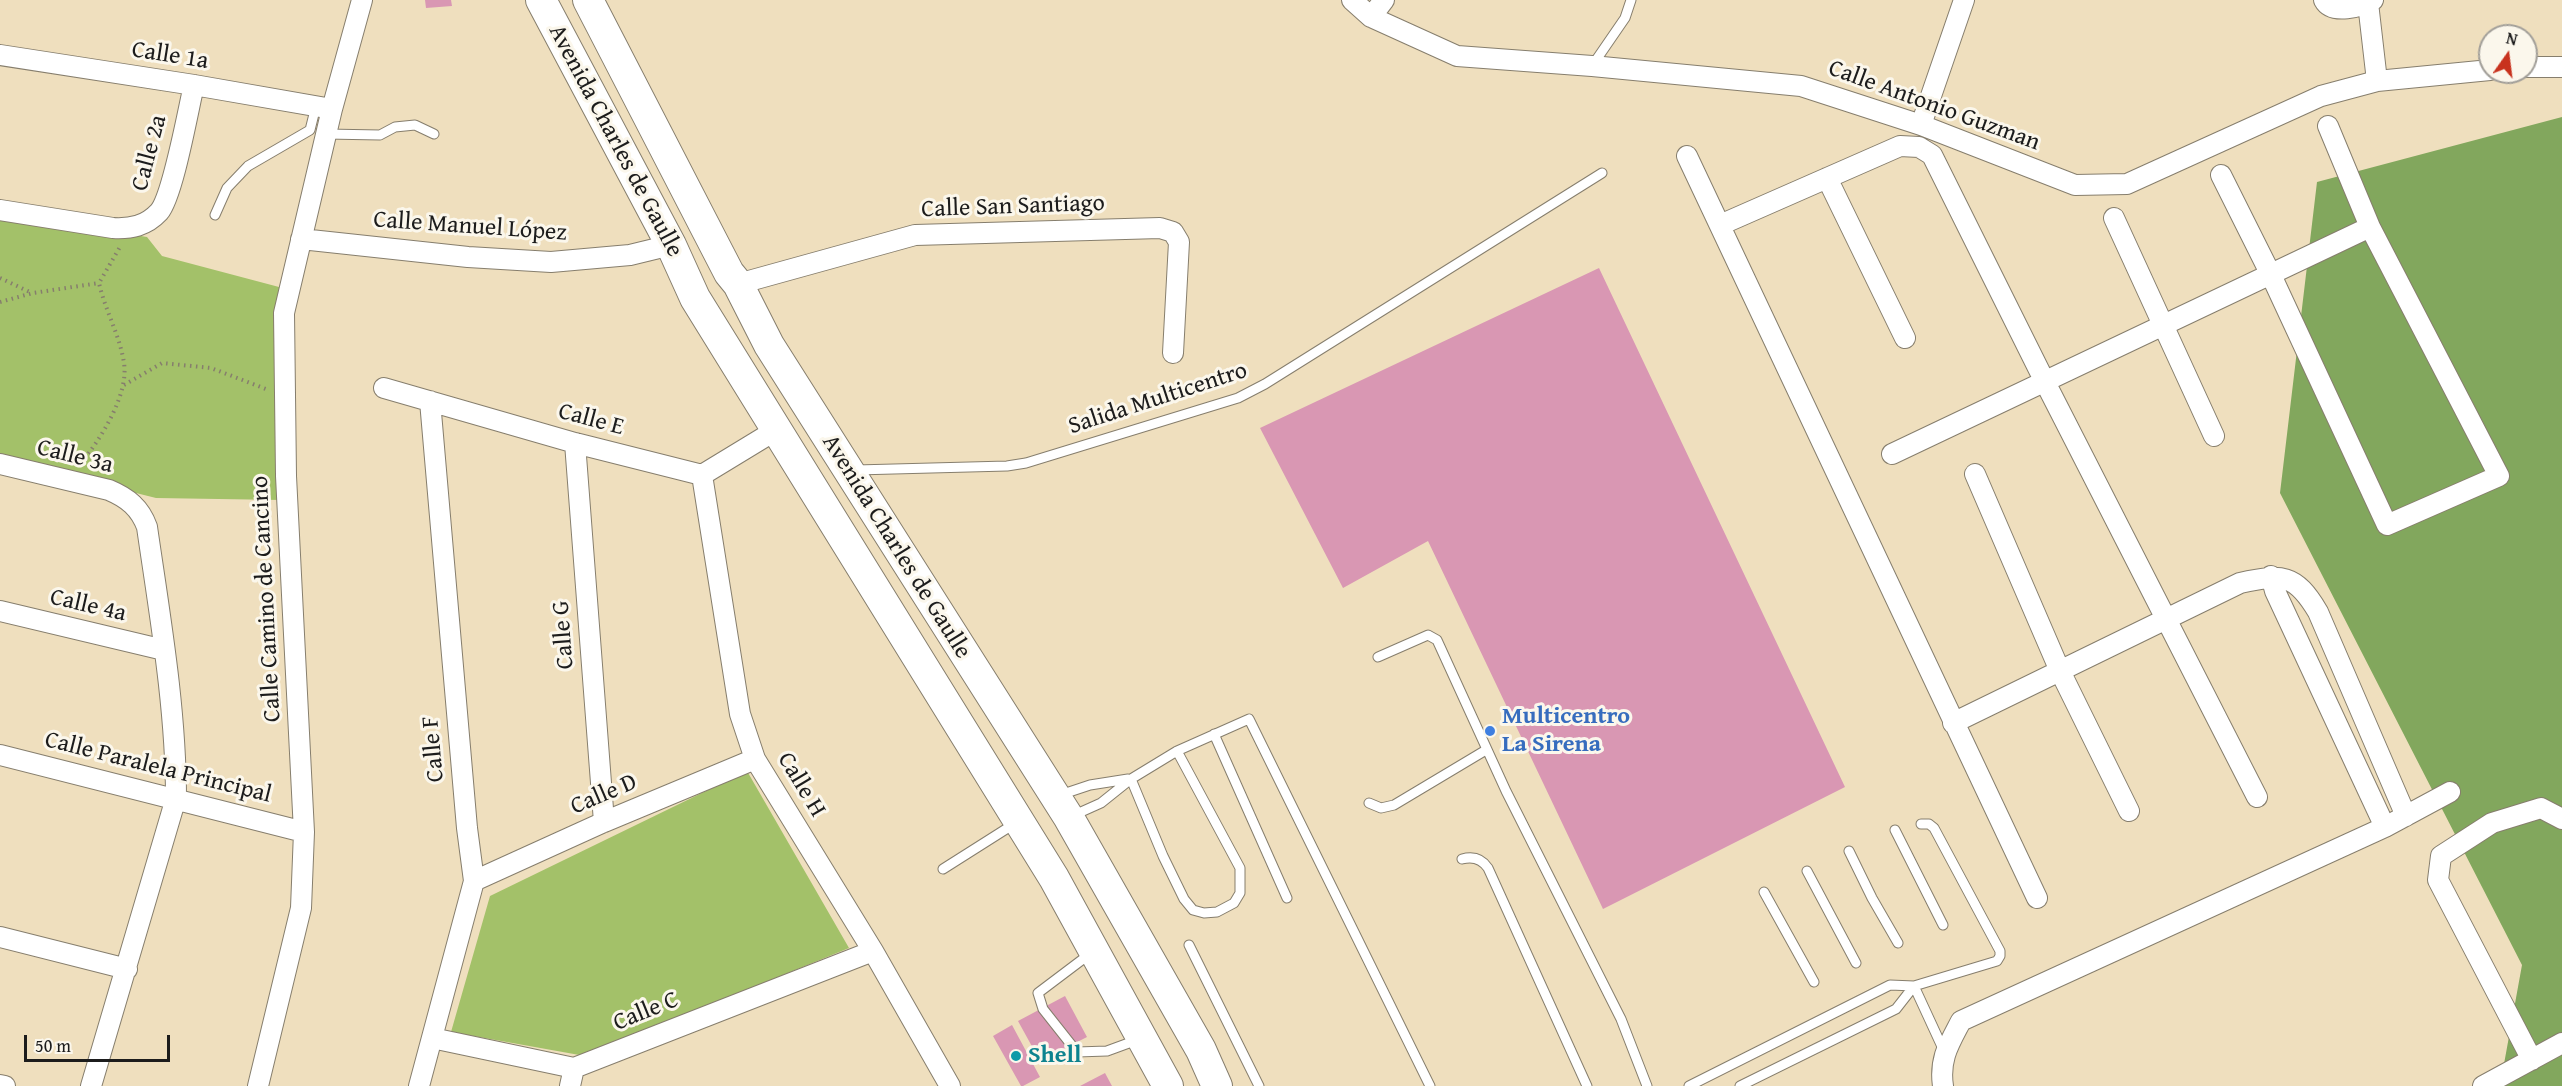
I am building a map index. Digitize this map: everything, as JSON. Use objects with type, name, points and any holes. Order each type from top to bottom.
[{"type":"main road","name":"Avenida Charles de Gaulle","points":[[541,0],[671,245],[695,298],[1019,821],[1095,950],[1168,1086]]},
{"type":"main road","name":"Avenida Charles de Gaulle","points":[[588,0],[723,263],[738,284],[769,345],[1062,807],[1201,1050],[1217,1086]]},
{"type":"main road","points":[[776,429],[811,458],[823,455],[824,434]]},
{"type":"main road","points":[[816,493],[815,483],[818,475],[828,474],[849,503],[858,509],[872,509]]},
{"type":"street","name":"Calle Camino de Cancino","points":[[258,1086],[301,908],[304,832],[286,476],[284,314],[326,134],[324,108],[362,0]]},
{"type":"street","name":"Calle Antonio Guzman","points":[[1352,0],[1371,16],[1456,56],[1592,66],[1801,86],[1921,125],[2075,185],[2127,184],[2321,96],[2377,81],[2478,71]]},
{"type":"street","points":[[1371,16],[1384,0]]},
{"type":"street","points":[[1921,125],[1964,0]]},
{"type":"street","points":[[2324,0],[2334,9],[2371,2],[2377,81]]},
{"type":"street","name":"Calle 1a","points":[[0,56],[194,85],[324,108]]},
{"type":"street","points":[[2538,67],[2562,67]]},
{"type":"street","name":"Calle 2a","points":[[131,228],[147,223],[161,210],[169,191],[194,85]]},
{"type":"street","points":[[2221,175],[2271,275],[2387,525],[2499,476],[2370,227],[2328,126]]},
{"type":"street","points":[[1720,225],[1900,146],[1919,147],[1932,155],[2045,382],[2257,796]]},
{"type":"street","points":[[1687,156],[2037,898]]},
{"type":"street","points":[[1827,178],[1905,338]]},
{"type":"street","points":[[0,210],[113,228],[131,228]]},
{"type":"street","points":[[2114,218],[2214,436]]},
{"type":"street","points":[[1892,454],[2370,227]]},
{"type":"street","name":"Calle San Santiago","points":[[738,284],[915,235],[1160,228],[1173,232],[1179,242],[1173,353]]},
{"type":"street","name":"Calle Manuel López","points":[[301,239],[468,257],[551,262],[630,255],[671,245]]},
{"type":"street","name":"Calle E","points":[[384,388],[575,443],[702,475]]},
{"type":"street","name":"Calle F","points":[[420,1086],[474,881],[467,828],[430,401]]},
{"type":"street","points":[[702,475],[776,429]]},
{"type":"street","name":"Calle G","points":[[575,443],[604,822]]},
{"type":"street","name":"Calle 3a","points":[[0,464],[110,490],[135,505],[147,527],[164,650]]},
{"type":"street","points":[[1975,474],[2060,671],[2129,811]]},
{"type":"street","name":"Calle H","points":[[702,475],[740,714],[755,759],[873,951],[950,1086]]},
{"type":"street","points":[[1953,723],[2240,584],[2271,576],[2290,580],[2306,592],[2318,612],[2406,816]]},
{"type":"street","points":[[2271,576],[2275,591],[2385,827]]},
{"type":"street","name":"Calle 4a","points":[[0,611],[164,650]]},
{"type":"street","points":[[91,1086],[176,798],[176,775],[164,650]]},
{"type":"street","name":"Calle Paralela Principal","points":[[0,755],[304,832]]},
{"type":"street","name":"Calle D","points":[[474,881],[604,822],[755,759]]},
{"type":"street","points":[[1943,1086],[1941,1076],[1944,1052],[1961,1021],[2385,827],[2450,792]]},
{"type":"street","points":[[2532,1060],[2438,880],[2441,856],[2492,822],[2541,808],[2562,819]]},
{"type":"street","points":[[0,937],[127,969]]},
{"type":"street","name":"Calle C","points":[[432,1038],[572,1077],[873,951]]},
{"type":"street","points":[[2483,1086],[2562,1044]]},
{"type":"street","points":[[0,1085],[5,1086]]},
{"type":"lane","points":[[1592,66],[1625,18],[1631,0]]},
{"type":"lane","points":[[215,215],[227,188],[248,166],[310,130],[324,108]]},
{"type":"lane","points":[[326,134],[380,135],[395,127],[415,125],[434,134]]},
{"type":"lane","name":"Salida Multicentro","points":[[847,471],[1007,466],[1026,463],[1238,398],[1265,384],[1602,172]]},
{"type":"lane","points":[[1378,657],[1428,634],[1437,640],[1486,750],[1621,1019],[1647,1086]]},
{"type":"lane","points":[[1062,807],[1101,803],[1131,779],[1177,751],[1249,719],[1430,1086]]},
{"type":"lane","points":[[1214,734],[1287,898]]},
{"type":"lane","points":[[1369,803],[1381,808],[1394,805],[1486,750]]},
{"type":"lane","points":[[1131,779],[1163,856],[1184,899],[1192,909],[1204,913],[1217,912],[1234,903],[1240,893],[1239,868],[1177,751]]},
{"type":"lane","points":[[1062,807],[1090,785],[1131,779]]},
{"type":"lane","points":[[943,869],[1019,821]]},
{"type":"lane","points":[[1689,1086],[1890,985],[1914,986],[1997,961],[2000,951],[1934,828],[1929,824],[1922,824]]},
{"type":"lane","points":[[1895,830],[1942,925]]},
{"type":"lane","points":[[1850,851],[1872,898],[1898,943]]},
{"type":"lane","points":[[1462,860],[1468,858],[1480,860],[1488,868],[1587,1086]]},
{"type":"lane","points":[[1808,871],[1856,963]]},
{"type":"lane","points":[[1764,892],[1814,982]]},
{"type":"lane","points":[[1189,945],[1259,1086]]},
{"type":"lane","points":[[1095,950],[1038,993],[1043,1009],[1077,1052],[1107,1051],[1144,1038]]},
{"type":"lane","points":[[1914,986],[1944,1052]]},
{"type":"lane","points":[[1740,1086],[1896,1009],[1914,986]]},
{"type":"path","points":[[67,480],[99,441],[123,385],[124,363],[99,283],[131,228]]},
{"type":"path","points":[[0,278],[33,293]]},
{"type":"path","points":[[0,302],[33,293],[99,283]]},
{"type":"path","points":[[123,385],[162,363],[212,368],[249,381],[285,398]]},
{"type":"green space","points":[[2562,117],[2562,1086],[2500,1086],[2522,965],[2280,493],[2317,182]]},
{"type":"green space","points":[[0,213],[147,237],[162,256],[279,287],[281,500],[156,498],[0,459]]},
{"type":"green space","points":[[747,771],[849,948],[585,1056],[451,1032],[490,896]]},
{"type":"building","points":[[425,0],[451,0],[452,6],[426,8]]},
{"type":"building","points":[[1599,268],[1845,787],[1603,909],[1428,541],[1343,588],[1260,428]]},
{"type":"building","points":[[1065,996],[1087,1037],[1040,1061],[1018,1021]]},
{"type":"building","name":"Shell","points":[[1012,1025],[1040,1077],[1023,1086],[993,1036]]},
{"type":"building","name":"Shell","points":[[1105,1073],[1112,1086],[1080,1086]]},
{"type":"place","name":"Multicentro La Sirena","points":[[1490,731]]},
{"type":"place","name":"Shell","points":[[1016,1056]]}]
